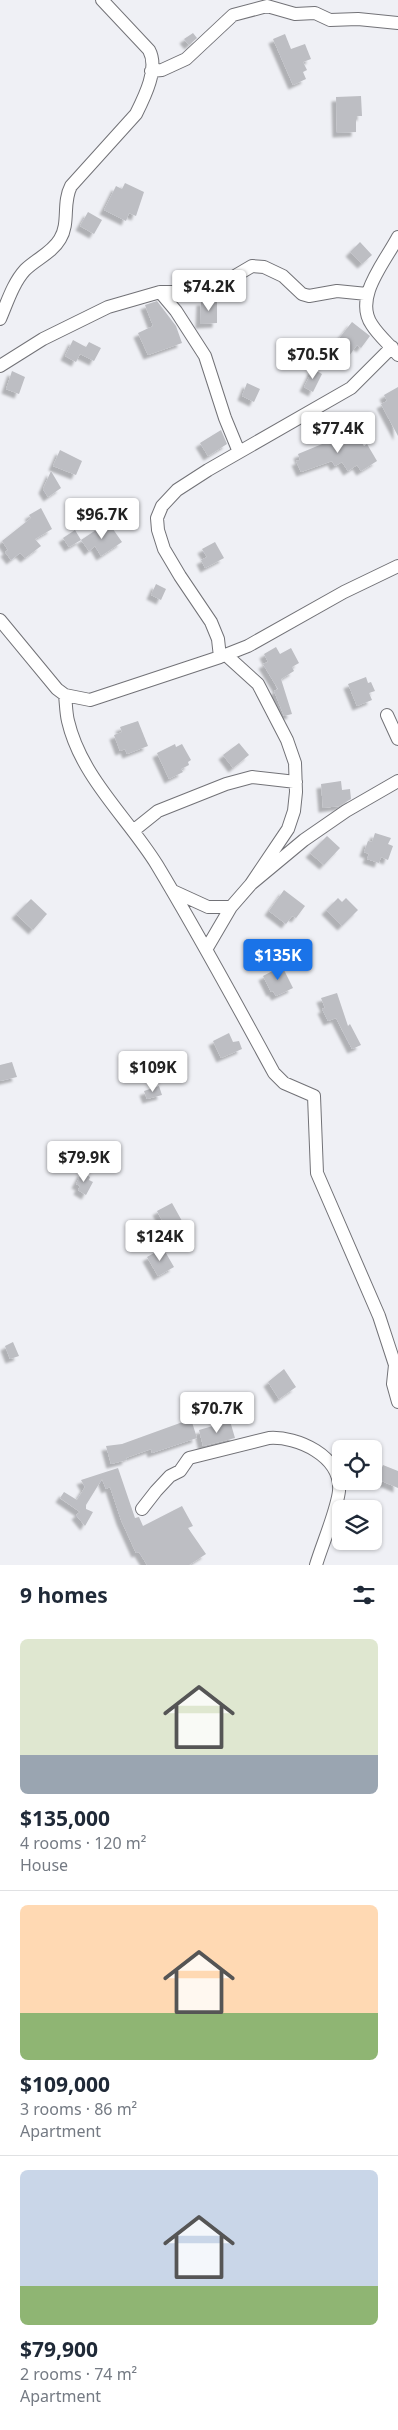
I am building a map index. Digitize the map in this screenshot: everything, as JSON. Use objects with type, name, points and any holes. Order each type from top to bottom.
[{"type":"street","points":[[0,319],[13,289],[26,269],[40,260],[60,240],[65,224],[66,200],[71,186],[136,114],[143,100],[154,60],[149,50],[102,0]]},
{"type":"street","points":[[151,71],[162,70],[186,59],[233,15],[267,6],[295,14],[315,13],[330,20],[358,19],[398,23]]},
{"type":"street","points":[[207,948],[231,907],[251,884],[288,829],[294,812],[295,763],[286,740],[258,684],[223,656],[212,622],[164,549],[158,530],[157,518],[162,506],[177,490],[351,388],[395,351],[372,326],[365,312],[367,294],[398,237]]},
{"type":"street","points":[[0,366],[43,339],[108,307],[160,292],[199,292],[218,286],[252,266],[284,276],[302,294],[309,296],[337,291],[367,294]]},
{"type":"street","points":[[160,292],[176,311],[205,356],[225,418],[239,452]]},
{"type":"street","points":[[65,695],[90,700],[223,656],[248,646],[344,592],[398,566]]},
{"type":"street","points":[[0,620],[65,695],[68,721],[77,745],[103,790],[133,831],[207,948],[274,1073],[284,1082],[314,1096],[316,1108],[317,1172],[379,1316],[393,1356],[394,1384],[398,1402]]},
{"type":"street","points":[[386,715],[398,739]]},
{"type":"street","points":[[133,831],[158,811],[226,784],[252,777],[296,782]]},
{"type":"street","points":[[251,884],[304,840],[346,811],[397,786]]},
{"type":"street","points":[[172,891],[208,906],[231,907]]},
{"type":"street","points":[[142,1509],[170,1476],[180,1471],[189,1458],[269,1438],[283,1437],[302,1443],[319,1453],[330,1465],[336,1475],[339,1490],[316,1565]]},
{"type":"building","points":[[193,33],[197,38],[189,45],[184,39]]},
{"type":"building","points":[[285,34],[291,49],[305,44],[311,59],[303,62],[307,70],[303,72],[306,79],[293,85],[273,39]]},
{"type":"building","points":[[361,96],[362,116],[356,116],[356,132],[337,133],[336,97]]},
{"type":"building","points":[[125,183],[144,192],[136,216],[129,213],[126,221],[104,210],[116,186],[122,189]]},
{"type":"building","points":[[88,212],[102,220],[94,234],[80,226]]},
{"type":"building","points":[[360,242],[372,255],[362,264],[350,252]]},
{"type":"building","points":[[157,301],[176,326],[182,343],[148,355],[138,333],[153,326],[145,305]]},
{"type":"building","points":[[201,301],[217,301],[217,323],[200,324]]},
{"type":"building","points":[[352,322],[370,336],[361,348],[357,345],[349,356],[334,345]]},
{"type":"building","points":[[73,340],[86,347],[89,342],[101,348],[94,361],[80,354],[76,362],[65,356]]},
{"type":"building","points":[[308,349],[320,357],[317,365],[304,360]]},
{"type":"building","points":[[313,369],[322,374],[313,392],[304,387]]},
{"type":"building","points":[[12,371],[25,377],[19,394],[6,389]]},
{"type":"building","points":[[247,383],[260,389],[254,402],[242,396]]},
{"type":"building","points":[[398,387],[398,436],[381,404],[387,401],[384,395]]},
{"type":"building","points":[[221,430],[227,444],[208,456],[200,443]]},
{"type":"building","points":[[343,431],[347,437],[355,432],[364,446],[367,444],[377,461],[361,471],[357,465],[348,471],[342,462],[335,466],[332,461],[301,472],[296,461],[300,460],[298,454],[327,442]]},
{"type":"building","points":[[60,450],[82,461],[76,475],[53,466]]},
{"type":"building","points":[[51,471],[61,488],[48,497],[43,489]]},
{"type":"building","points":[[41,508],[52,529],[35,539],[41,546],[25,558],[20,553],[11,560],[5,552],[8,550],[2,541],[31,518],[29,515]]},
{"type":"building","points":[[108,522],[122,542],[101,556],[95,546],[89,551],[81,540]]},
{"type":"building","points":[[75,530],[81,540],[69,547],[63,538]]},
{"type":"building","points":[[215,542],[224,558],[205,568],[201,560],[207,557],[202,549]]},
{"type":"building","points":[[156,584],[166,589],[161,600],[151,595]]},
{"type":"building","points":[[276,647],[280,654],[291,648],[299,663],[292,667],[294,671],[281,679],[292,714],[284,716],[274,691],[278,689],[263,664],[268,662],[264,654]]},
{"type":"building","points":[[366,677],[368,683],[371,682],[375,691],[369,693],[372,700],[357,706],[348,684]]},
{"type":"building","points":[[138,721],[148,746],[127,754],[125,749],[120,751],[114,735],[122,732],[120,727]]},
{"type":"building","points":[[239,743],[249,755],[233,768],[223,755]]},
{"type":"building","points":[[175,744],[176,747],[182,744],[191,760],[188,762],[189,765],[181,769],[183,772],[169,779],[157,753]]},
{"type":"building","points":[[341,781],[342,790],[350,789],[351,799],[339,806],[323,808],[321,784]]},
{"type":"building","points":[[375,833],[391,838],[388,844],[393,846],[388,860],[381,857],[379,863],[367,859],[369,854],[364,852],[368,841],[372,842]]},
{"type":"building","points":[[327,836],[340,848],[324,865],[310,853]]},
{"type":"building","points":[[284,890],[305,906],[296,918],[292,916],[286,924],[269,911]]},
{"type":"building","points":[[338,898],[342,902],[346,898],[358,910],[342,926],[326,910]]},
{"type":"building","points":[[31,899],[47,914],[33,930],[16,914]]},
{"type":"building","points":[[282,966],[293,988],[276,996],[273,991],[271,992],[263,976]]},
{"type":"building","points":[[337,993],[348,1026],[350,1024],[361,1045],[352,1049],[336,1018],[328,1021],[322,1009],[325,1008],[321,998]]},
{"type":"building","points":[[229,1033],[233,1042],[239,1041],[242,1049],[221,1058],[213,1041]]},
{"type":"building","points":[[12,1062],[17,1077],[0,1081],[0,1065]]},
{"type":"building","points":[[159,1086],[162,1095],[147,1099],[144,1091]]},
{"type":"building","points":[[82,1172],[90,1177],[89,1180],[93,1182],[86,1195],[78,1190],[80,1186],[76,1184]]},
{"type":"building","points":[[172,1203],[182,1221],[178,1224],[181,1230],[170,1235],[157,1211]]},
{"type":"building","points":[[163,1248],[174,1267],[158,1276],[147,1257]]},
{"type":"building","points":[[13,1342],[19,1356],[10,1359],[5,1346]]},
{"type":"building","points":[[284,1369],[296,1387],[279,1399],[268,1382]]},
{"type":"building","points":[[191,1419],[197,1438],[152,1453],[151,1449],[126,1458],[127,1460],[111,1464],[106,1446],[122,1444]]},
{"type":"building","points":[[230,1421],[235,1438],[203,1446],[199,1430]]},
{"type":"building","points":[[383,1465],[398,1471],[398,1488],[382,1481]]},
{"type":"building","points":[[118,1468],[135,1518],[139,1517],[143,1526],[182,1506],[193,1526],[188,1528],[206,1554],[189,1565],[147,1565],[139,1552],[136,1553],[121,1520],[110,1487],[106,1489],[102,1479],[86,1505],[86,1509],[93,1512],[85,1526],[76,1515],[80,1512],[60,1498],[64,1492],[77,1500],[85,1487],[81,1480]]}]
